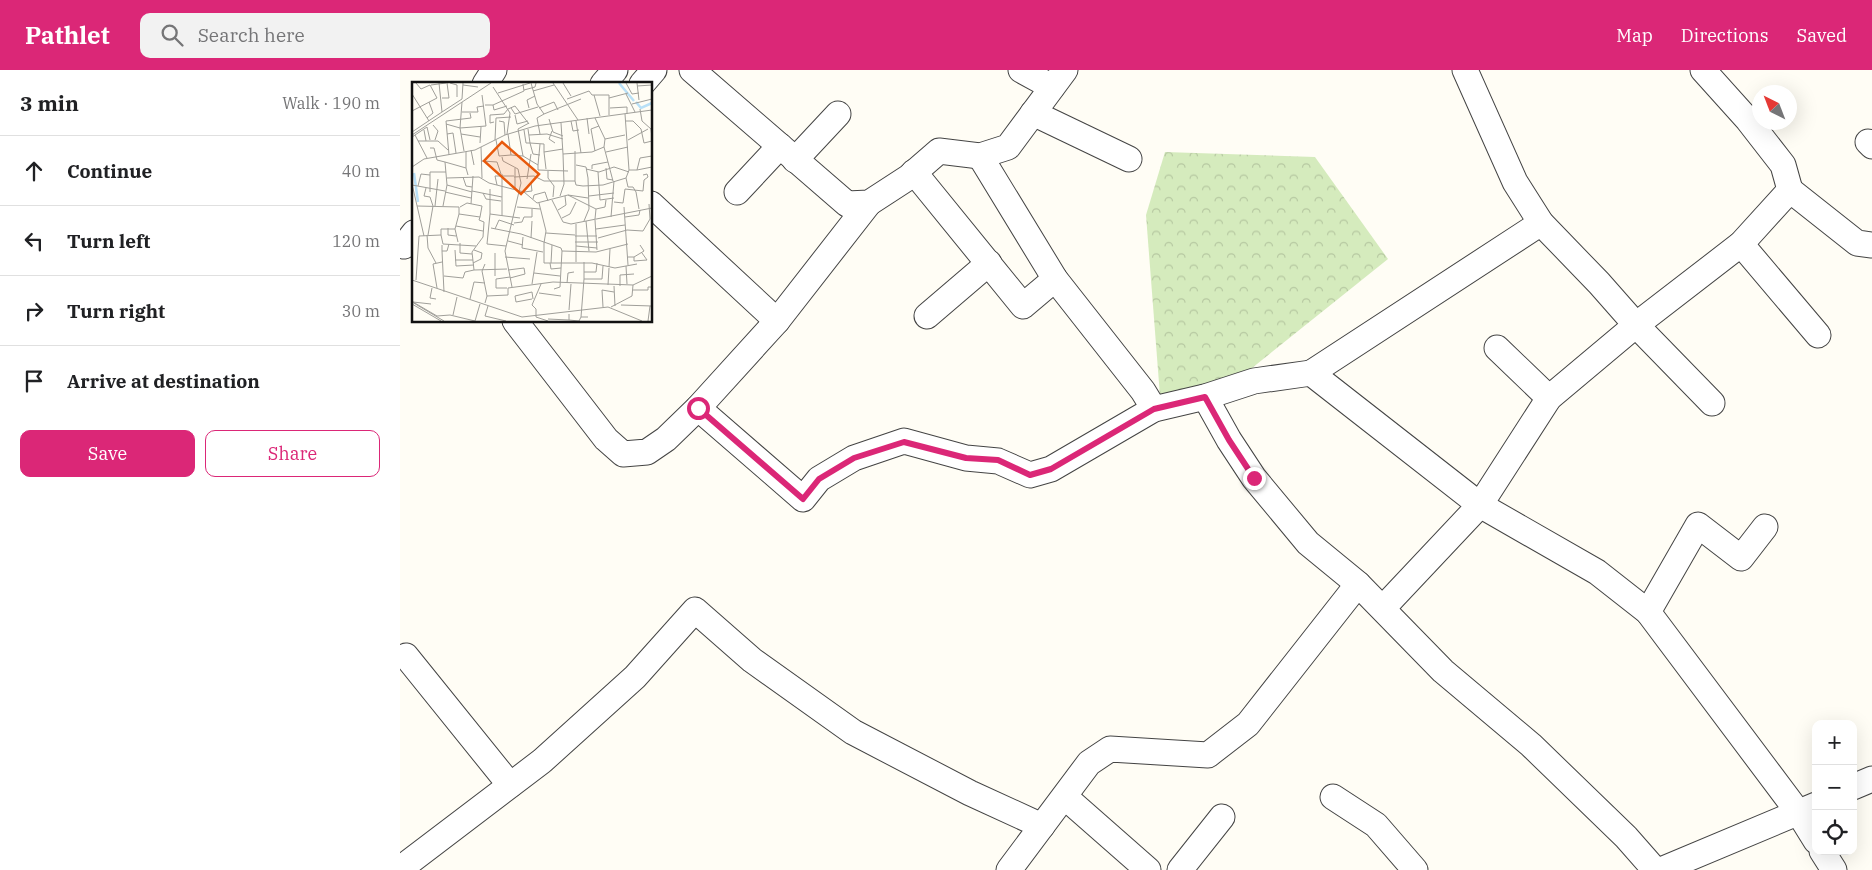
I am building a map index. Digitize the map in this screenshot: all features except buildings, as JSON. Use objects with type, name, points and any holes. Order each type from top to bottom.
[{"type":"street","points":[[486,82],[494,70]]},
{"type":"street","points":[[605,82],[615,70]]},
{"type":"street","points":[[644,82],[654,70]]},
{"type":"street","points":[[516,322],[606,439],[623,454],[647,452],[666,439],[698,408],[777,321],[869,203],[914,172],[939,151],[980,156],[1008,147],[1058,78],[1021,70]]},
{"type":"street","points":[[1465,70],[1515,182],[1541,223],[1712,403]]},
{"type":"street","points":[[1703,70],[1748,120],[1783,165],[1790,190],[1857,243],[1872,245]]},
{"type":"street","points":[[705,74],[787,153],[847,204],[869,203]]},
{"type":"street","points":[[1033,113],[1129,159]]},
{"type":"street","points":[[738,192],[838,114]]},
{"type":"street","points":[[980,156],[1055,279],[1143,391],[1154,409]]},
{"type":"street","points":[[914,172],[1024,306],[1055,279]]},
{"type":"street","points":[[1383,608],[1480,505],[1549,398],[1636,325],[1741,244],[1790,190]]},
{"type":"street","points":[[652,205],[777,321]]},
{"type":"street","points":[[698,408],[803,499],[819,479],[854,458],[904,442],[966,458],[998,460],[1030,475],[1051,469],[1154,409],[1205,397],[1254,381],[1311,373],[1541,223]]},
{"type":"street","points":[[1741,244],[1818,335]]},
{"type":"street","points":[[927,316],[989,263]]},
{"type":"street","points":[[1497,348],[1549,398]]},
{"type":"street","points":[[1311,373],[1480,505],[1597,572],[1648,612],[1807,808],[1812,826]]},
{"type":"street","points":[[1205,397],[1229,440],[1254,478],[1308,542],[1358,584],[1443,671],[1531,745],[1626,837],[1655,870]]},
{"type":"street","points":[[1648,612],[1698,525],[1741,558],[1765,527]]},
{"type":"street","points":[[1009,870],[1089,763],[1110,749],[1208,755],[1248,724],[1358,584]]},
{"type":"street","points":[[400,869],[542,762],[635,678],[695,610],[752,660],[853,732],[970,793],[1042,826]]},
{"type":"street","points":[[406,656],[510,785]]},
{"type":"street","points":[[1857,785],[1872,779]]},
{"type":"street","points":[[1064,796],[1148,870]]},
{"type":"street","points":[[1333,797],[1376,825],[1415,870]]},
{"type":"street","points":[[1661,870],[1807,808]]},
{"type":"street","points":[[1180,870],[1222,817]]},
{"type":"street","points":[[1825,855],[1834,870]]},
{"type":"green space","points":[[1165,152],[1315,157],[1388,259],[1247,372],[1160,396],[1146,215]]},
{"type":"route","points":[[698,408],[803,499],[819,479],[854,458],[904,442],[966,458],[998,460],[1030,475],[1051,469],[1111,436],[1154,409],[1205,397],[1229,440],[1254,478]]}]
